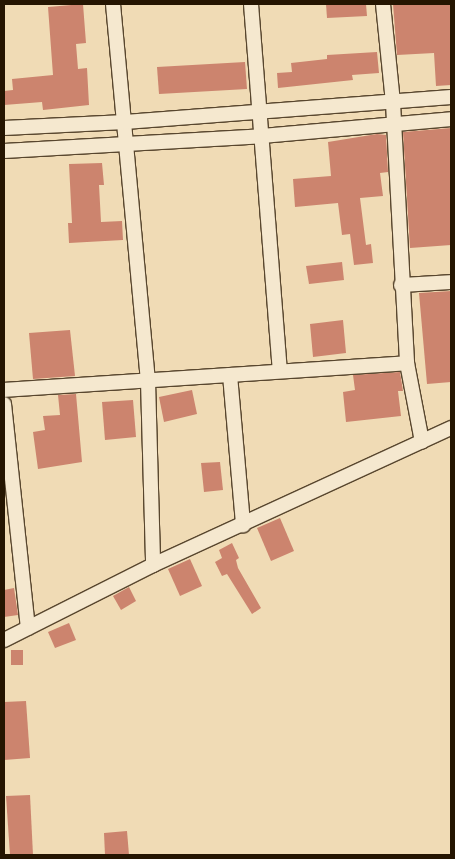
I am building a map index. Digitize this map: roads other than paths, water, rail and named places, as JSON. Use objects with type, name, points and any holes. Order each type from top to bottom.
[{"type":"street","points":[[113,4],[148,381],[153,565]]},
{"type":"street","points":[[250,4],[280,372]]},
{"type":"street","points":[[383,4],[393,103],[392,124],[407,363],[422,442]]},
{"type":"street","points":[[4,128],[260,113],[451,98]]},
{"type":"street","points":[[4,151],[262,136],[451,119]]},
{"type":"street","points":[[401,285],[451,282]]},
{"type":"street","points":[[4,390],[407,363]]},
{"type":"street","points":[[230,375],[244,525]]},
{"type":"street","points":[[4,404],[28,628]]},
{"type":"street","points":[[4,640],[153,565],[244,525],[451,428]]}]
